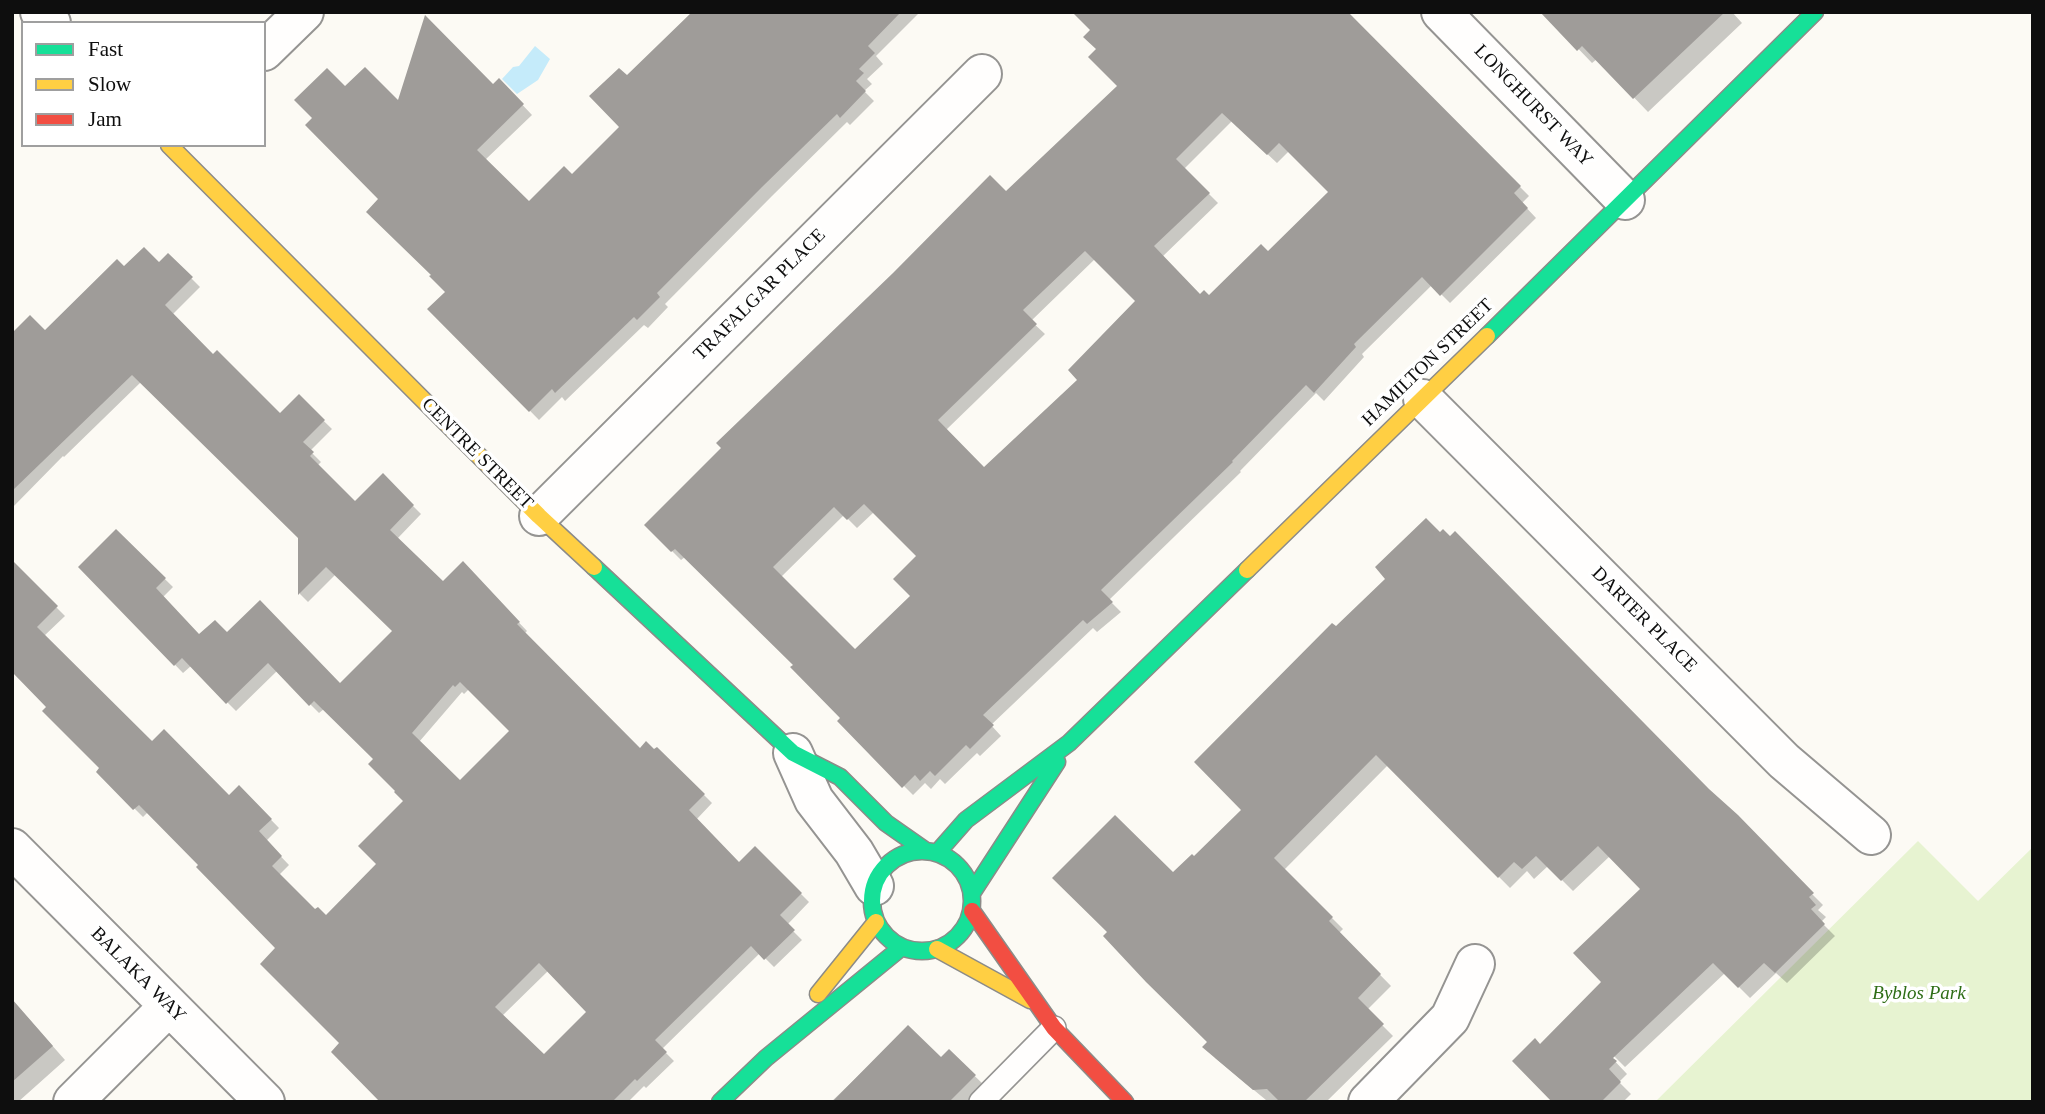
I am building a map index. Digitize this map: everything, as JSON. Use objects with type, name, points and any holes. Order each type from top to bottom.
[{"type":"street","points":[[266,49],[304,12]]},
{"type":"street","name":"LONGHURST WAY","points":[[1441,12],[1625,200]]},
{"type":"street","name":"HAMILTON STREET","points":[[931,852],[967,820],[1069,743],[1815,12]]},
{"type":"street","name":"TRAFALGAR PLACE","points":[[539,516],[982,74]]},
{"type":"street","name":"CENTRE STREET","points":[[172,147],[539,516],[793,752],[840,777],[886,823],[931,852]]},
{"type":"street","name":"DARTER PLACE","points":[[1423,399],[1784,761],[1871,835]]},
{"type":"street","name":"HAMILTON STREET","points":[[972,893],[1069,743]]},
{"type":"street","name":"CENTRE STREET","points":[[793,752],[814,800],[854,852],[875,904]]},
{"type":"street","name":"BALAKA WAY","points":[[12,848],[265,1102]]},
{"type":"street","points":[[766,1058],[875,904],[881,872],[894,860],[909,852],[931,852],[950,859],[968,880],[972,893],[972,911],[960,934],[937,949],[925,951],[902,947],[883,932],[875,904]]},
{"type":"street","points":[[972,911],[1054,1028],[1125,1102]]},
{"type":"street","points":[[720,1102],[766,1058],[902,947]]},
{"type":"street","points":[[937,949],[1038,1004]]},
{"type":"street","points":[[1368,1102],[1450,1018],[1475,964]]},
{"type":"street","points":[[73,1102],[169,1006]]},
{"type":"lane","points":[[981,1102],[1054,1028]]},
{"type":"green space","name":"Byblos Park","points":[[1918,841],[1978,901],[2033,847],[2033,1102],[1655,1102]]},
{"type":"water","points":[[535,46],[550,59],[538,80],[517,94],[502,79],[513,67],[519,66]]},
{"type":"building","points":[[692,12],[901,12],[868,46],[875,53],[859,69],[864,73],[856,81],[866,91],[840,118],[837,114],[762,187],[657,293],[660,297],[637,320],[634,317],[555,393],[552,389],[529,412],[427,309],[445,292],[366,212],[378,199],[305,125],[312,118],[294,100],[327,68],[345,86],[365,67],[398,100],[425,15],[493,84],[499,78],[524,104],[477,150],[529,201],[564,166],[572,174],[619,127],[589,96],[619,68],[627,75]]},
{"type":"building","points":[[1072,12],[1348,12],[1521,186],[1514,193],[1528,208],[1440,296],[1422,277],[1354,344],[1356,347],[1314,393],[1306,385],[1233,462],[1101,590],[1113,602],[1087,624],[1083,620],[983,715],[994,725],[970,749],[966,745],[935,776],[930,771],[920,781],[915,775],[902,788],[837,721],[840,718],[790,667],[793,665],[675,549],[671,552],[644,525],[721,448],[716,443],[893,273],[990,175],[1006,191],[1117,86],[1088,57],[1096,49],[1083,37],[1090,30]],"holes":[[[1222,113],[1267,155],[1279,143],[1328,192],[1268,251],[1261,244],[1209,295],[1204,290],[1200,294],[1154,246],[1210,193],[1176,159]],[[1085,251],[1135,301],[1068,370],[1077,380],[984,467],[938,420],[1037,324],[1023,310]],[[864,504],[916,556],[893,579],[910,596],[855,649],[773,567],[834,507],[847,520]]]},
{"type":"building","points":[[1540,12],[1725,12],[1633,99],[1582,46],[1577,51]]},
{"type":"building","points":[[144,247],[159,262],[168,253],[193,277],[165,305],[213,354],[217,350],[280,413],[299,394],[325,420],[303,442],[314,452],[310,456],[355,501],[383,473],[414,505],[390,530],[443,581],[463,561],[520,622],[517,624],[640,748],[646,741],[654,749],[657,747],[705,794],[689,810],[739,862],[755,846],[802,893],[780,915],[795,930],[764,960],[751,946],[655,1040],[667,1052],[612,1102],[380,1102],[331,1052],[339,1043],[260,964],[275,948],[139,805],[133,810],[96,772],[99,768],[42,711],[46,707],[12,672],[12,560],[58,606],[37,627],[152,741],[164,729],[229,795],[239,785],[272,819],[259,831],[282,856],[272,866],[315,909],[318,907],[326,915],[376,864],[358,846],[403,801],[368,764],[373,759],[314,701],[309,706],[268,663],[226,704],[182,658],[174,666],[78,567],[116,529],[166,578],[156,588],[199,634],[215,620],[227,632],[260,600],[340,683],[392,631],[326,567],[298,595],[298,538],[132,375],[12,491],[12,333],[30,315],[45,330],[117,259],[124,266]],"holes":[[[460,682],[509,731],[460,780],[412,733],[453,685],[455,687]],[[539,963],[586,1012],[544,1054],[495,1007]]]},
{"type":"building","points":[[1426,518],[1440,532],[1443,529],[1450,536],[1455,531],[1709,789],[1738,815],[1814,893],[1809,897],[1816,905],[1811,909],[1825,924],[1775,973],[1764,963],[1738,988],[1713,963],[1613,1058],[1617,1061],[1609,1069],[1621,1082],[1601,1102],[1552,1102],[1512,1061],[1535,1038],[1540,1044],[1601,982],[1573,953],[1640,889],[1598,846],[1561,881],[1536,856],[1522,869],[1514,862],[1498,878],[1376,755],[1274,858],[1333,917],[1329,921],[1381,974],[1358,998],[1384,1024],[1304,1102],[1280,1102],[1267,1089],[1253,1090],[1202,1047],[1207,1042],[1146,982],[1103,936],[1107,932],[1052,878],[1115,815],[1173,872],[1192,854],[1194,856],[1241,810],[1194,762],[1332,623],[1336,626],[1385,579],[1375,567]]},
{"type":"building","points":[[12,999],[53,1046],[12,1082]]},
{"type":"building","points":[[908,1025],[941,1057],[949,1049],[976,1075],[949,1102],[832,1102]]},
{"type":"traffic: fast","points":[[1487,336],[1815,12]]},
{"type":"traffic: fast","points":[[594,567],[793,753],[840,777],[886,823],[926,851]]},
{"type":"traffic: fast","points":[[937,853],[966,820],[1069,743],[1247,570]]},
{"type":"traffic: fast","points":[[972,893],[1057,762]]},
{"type":"traffic: fast","points":[[922,851],[950,859],[964,873],[972,901],[964,929],[950,943],[922,951],[894,943],[880,929],[872,901],[880,873],[894,859],[922,851]]},
{"type":"traffic: fast","points":[[720,1102],[766,1058],[902,947]]},
{"type":"traffic: slow","points":[[171,147],[539,516],[594,567]]},
{"type":"traffic: slow","points":[[1247,570],[1487,336]]},
{"type":"traffic: slow","points":[[818,994],[876,922]]},
{"type":"traffic: slow","points":[[937,949],[1030,1000]]},
{"type":"traffic: jam","points":[[972,911],[1054,1028],[1125,1102]]}]
